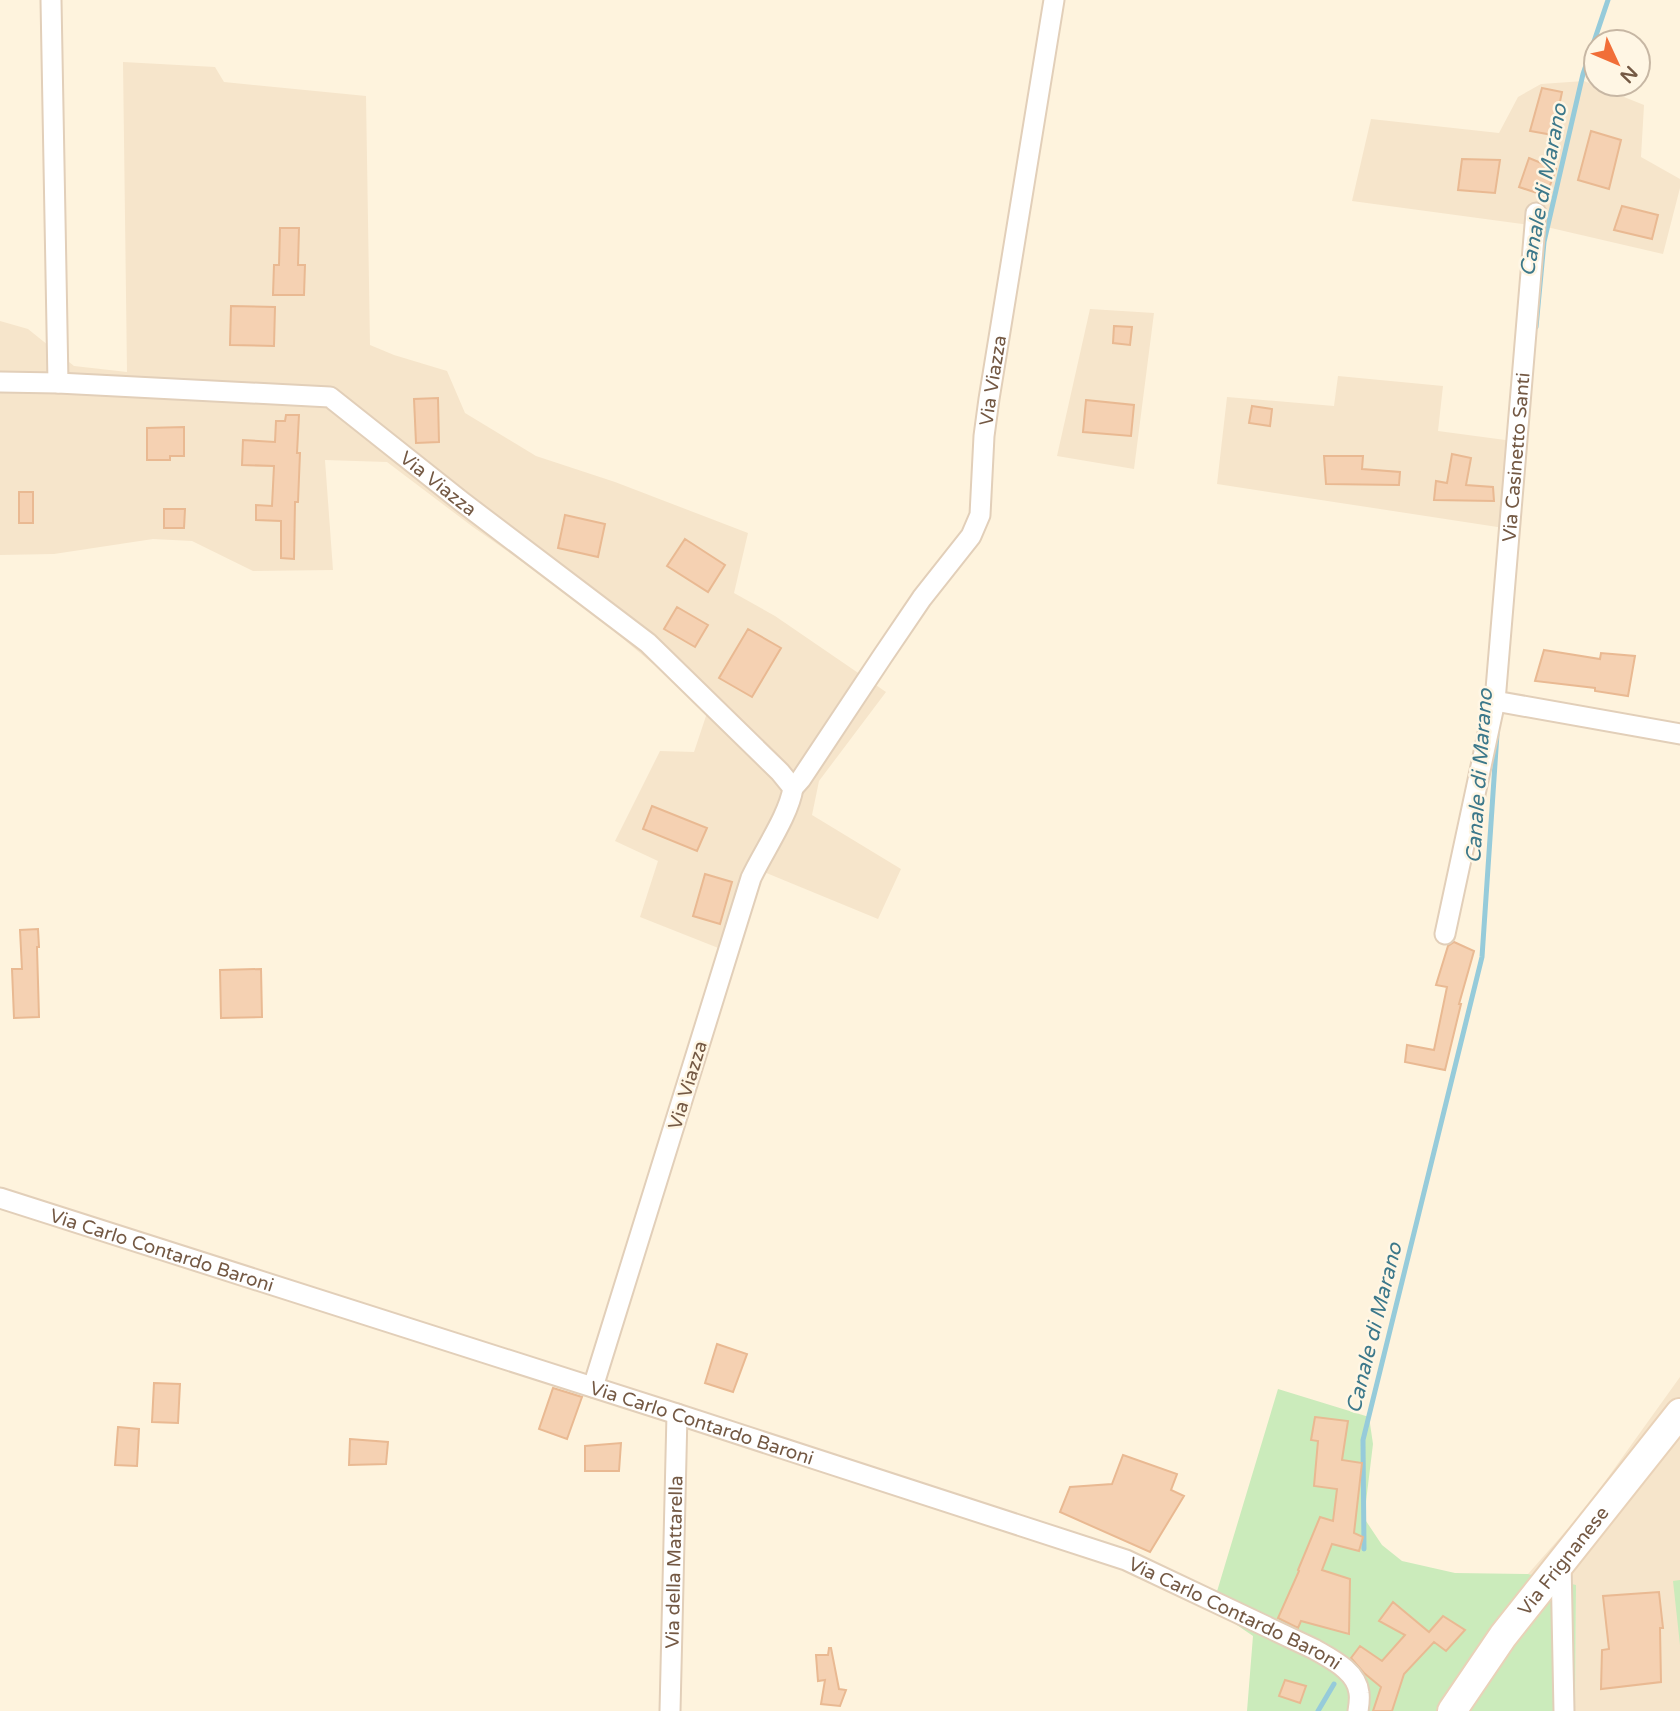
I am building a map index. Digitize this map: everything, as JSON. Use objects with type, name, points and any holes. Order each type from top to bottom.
[{"type":"main road","name":"Via Frignanese","points":[[1451,1711],[1503,1636],[1680,1413]]},
{"type":"street","points":[[51,0],[58,383]]},
{"type":"street","name":"Via Viazza","points":[[593,1387],[751,878],[786,811],[793,788],[922,598],[971,536],[980,515],[984,436],[989,399],[1054,0]]},
{"type":"street","name":"Via Casinetto Santi","points":[[1445,934],[1500,702],[1536,213]]},
{"type":"street","name":"Via Viazza","points":[[0,382],[330,397],[461,501],[648,643],[780,772],[793,788]]},
{"type":"street","points":[[1500,702],[1680,734]]},
{"type":"street","name":"Via Carlo Contardo Baroni","points":[[0,1198],[1126,1560],[1332,1660],[1350,1675],[1357,1685],[1360,1695],[1358,1711]]},
{"type":"street","name":"Via della Mattarella","points":[[670,1711],[677,1414]]},
{"type":"street","points":[[1561,1562],[1564,1711]]},
{"type":"shaded area","points":[[123,62],[215,67],[224,82],[366,96],[370,345],[447,371],[465,413],[536,456],[615,482],[748,533],[734,593],[775,616],[886,692],[819,781],[812,815],[901,869],[878,919],[764,872],[736,955],[640,917],[658,861],[615,841],[660,751],[694,752],[708,710],[578,601],[387,462],[325,460],[333,570],[253,571],[192,541],[153,539],[54,554],[0,555],[0,321],[28,329],[74,366],[127,372]]},
{"type":"shaded area","points":[[1582,81],[1582,98],[1626,98],[1644,105],[1641,157],[1680,179],[1663,254],[1551,228],[1352,201],[1371,119],[1499,133],[1518,97],[1541,84]]},
{"type":"shaded area","points":[[1090,309],[1154,313],[1134,469],[1057,456]]},
{"type":"shaded area","points":[[1338,376],[1443,386],[1438,431],[1527,443],[1517,530],[1217,484],[1227,397],[1334,406]]},
{"type":"shaded area","points":[[1680,1377],[1680,1711],[1575,1711],[1576,1586],[1528,1574],[1586,1508]]},
{"type":"green space","points":[[1278,1389],[1369,1417],[1373,1444],[1364,1518],[1382,1545],[1402,1561],[1455,1573],[1528,1574],[1576,1585],[1575,1711],[1247,1711],[1253,1636],[1212,1608]]},
{"type":"green space","points":[[1680,1580],[1680,1645],[1673,1581]]},
{"type":"building","points":[[1542,88],[1562,92],[1553,135],[1530,131]]},
{"type":"building","points":[[1591,131],[1621,140],[1609,189],[1578,180]]},
{"type":"building","points":[[1529,158],[1556,169],[1546,196],[1519,187]]},
{"type":"building","points":[[1462,159],[1500,160],[1495,193],[1458,190]]},
{"type":"building","points":[[1622,206],[1658,215],[1652,239],[1614,230]]},
{"type":"building","points":[[280,228],[299,228],[298,265],[305,265],[304,295],[273,295],[274,265],[279,265]]},
{"type":"building","points":[[231,306],[275,307],[274,346],[230,345]]},
{"type":"building","points":[[1114,326],[1132,327],[1130,345],[1113,343]]},
{"type":"building","points":[[438,398],[439,442],[416,443],[414,399]]},
{"type":"building","points":[[1086,400],[1134,405],[1131,436],[1083,432]]},
{"type":"building","points":[[1252,406],[1272,409],[1270,426],[1249,423]]},
{"type":"building","points":[[286,415],[299,415],[297,453],[300,453],[298,502],[295,502],[294,559],[281,558],[281,521],[256,520],[256,505],[272,506],[274,466],[242,465],[243,440],[275,442],[276,421],[285,421]]},
{"type":"building","points":[[184,427],[184,456],[170,456],[170,460],[147,460],[147,428]]},
{"type":"building","points":[[1452,454],[1471,458],[1466,485],[1493,487],[1494,501],[1434,500],[1436,481],[1447,483]]},
{"type":"building","points":[[1324,456],[1363,456],[1362,469],[1400,472],[1399,485],[1326,484]]},
{"type":"building","points":[[19,492],[33,492],[33,523],[19,523]]},
{"type":"building","points":[[164,509],[185,509],[184,528],[164,528]]},
{"type":"building","points":[[565,515],[605,524],[598,557],[558,548]]},
{"type":"building","points":[[685,539],[725,565],[708,592],[667,566]]},
{"type":"building","points":[[677,607],[708,625],[695,647],[664,629]]},
{"type":"building","points":[[748,629],[781,648],[752,697],[719,678]]},
{"type":"building","points":[[1544,650],[1600,659],[1601,653],[1635,656],[1628,696],[1595,691],[1595,688],[1535,681]]},
{"type":"building","points":[[652,806],[707,828],[697,851],[643,829]]},
{"type":"building","points":[[705,874],[732,882],[720,924],[693,916]]},
{"type":"building","points":[[38,929],[39,1017],[14,1018],[12,969],[22,969],[20,930]]},
{"type":"building","points":[[1454,942],[1474,951],[1445,1070],[1405,1062],[1407,1045],[1434,1050],[1447,987],[1436,985],[1448,946]]},
{"type":"building","points":[[261,969],[262,1017],[221,1018],[220,970]]},
{"type":"building","points":[[717,1344],[747,1354],[733,1392],[705,1383]]},
{"type":"building","points":[[154,1383],[180,1384],[178,1423],[152,1422]]},
{"type":"building","points":[[553,1388],[582,1397],[567,1439],[539,1429]]},
{"type":"building","points":[[1315,1417],[1348,1421],[1342,1460],[1362,1463],[1354,1533],[1363,1537],[1359,1551],[1332,1544],[1322,1570],[1350,1579],[1349,1634],[1301,1621],[1298,1628],[1278,1618],[1320,1517],[1333,1521],[1337,1489],[1314,1486],[1318,1441],[1311,1440]]},
{"type":"building","points":[[118,1427],[139,1429],[137,1466],[115,1465]]},
{"type":"building","points":[[350,1439],[388,1442],[386,1464],[349,1465]]},
{"type":"building","points":[[621,1443],[619,1471],[585,1471],[585,1446]]},
{"type":"building","points":[[1123,1455],[1177,1474],[1171,1490],[1184,1496],[1150,1552],[1060,1512],[1070,1487],[1112,1484]]},
{"type":"building","points":[[1659,1592],[1663,1628],[1660,1628],[1661,1682],[1601,1689],[1602,1650],[1609,1649],[1603,1596]]},
{"type":"building","points":[[1393,1602],[1429,1632],[1443,1616],[1465,1630],[1446,1651],[1434,1642],[1404,1674],[1392,1711],[1373,1711],[1381,1687],[1351,1658],[1360,1646],[1382,1661],[1405,1635],[1379,1621]]},
{"type":"building","points":[[829,1648],[839,1689],[846,1690],[840,1706],[821,1704],[825,1680],[818,1681],[816,1655],[828,1655]]},
{"type":"building","points":[[1285,1680],[1306,1686],[1300,1703],[1279,1696]]},
{"type":"waterway","name":"Canale di Marano","points":[[1536,327],[1544,242],[1583,74],[1608,0]]},
{"type":"waterway","name":"Canale di Marano","points":[[1364,1549],[1363,1440],[1482,957],[1497,734]]},
{"type":"waterway","name":"Canale di Marano","points":[[1318,1711],[1334,1684]]}]
